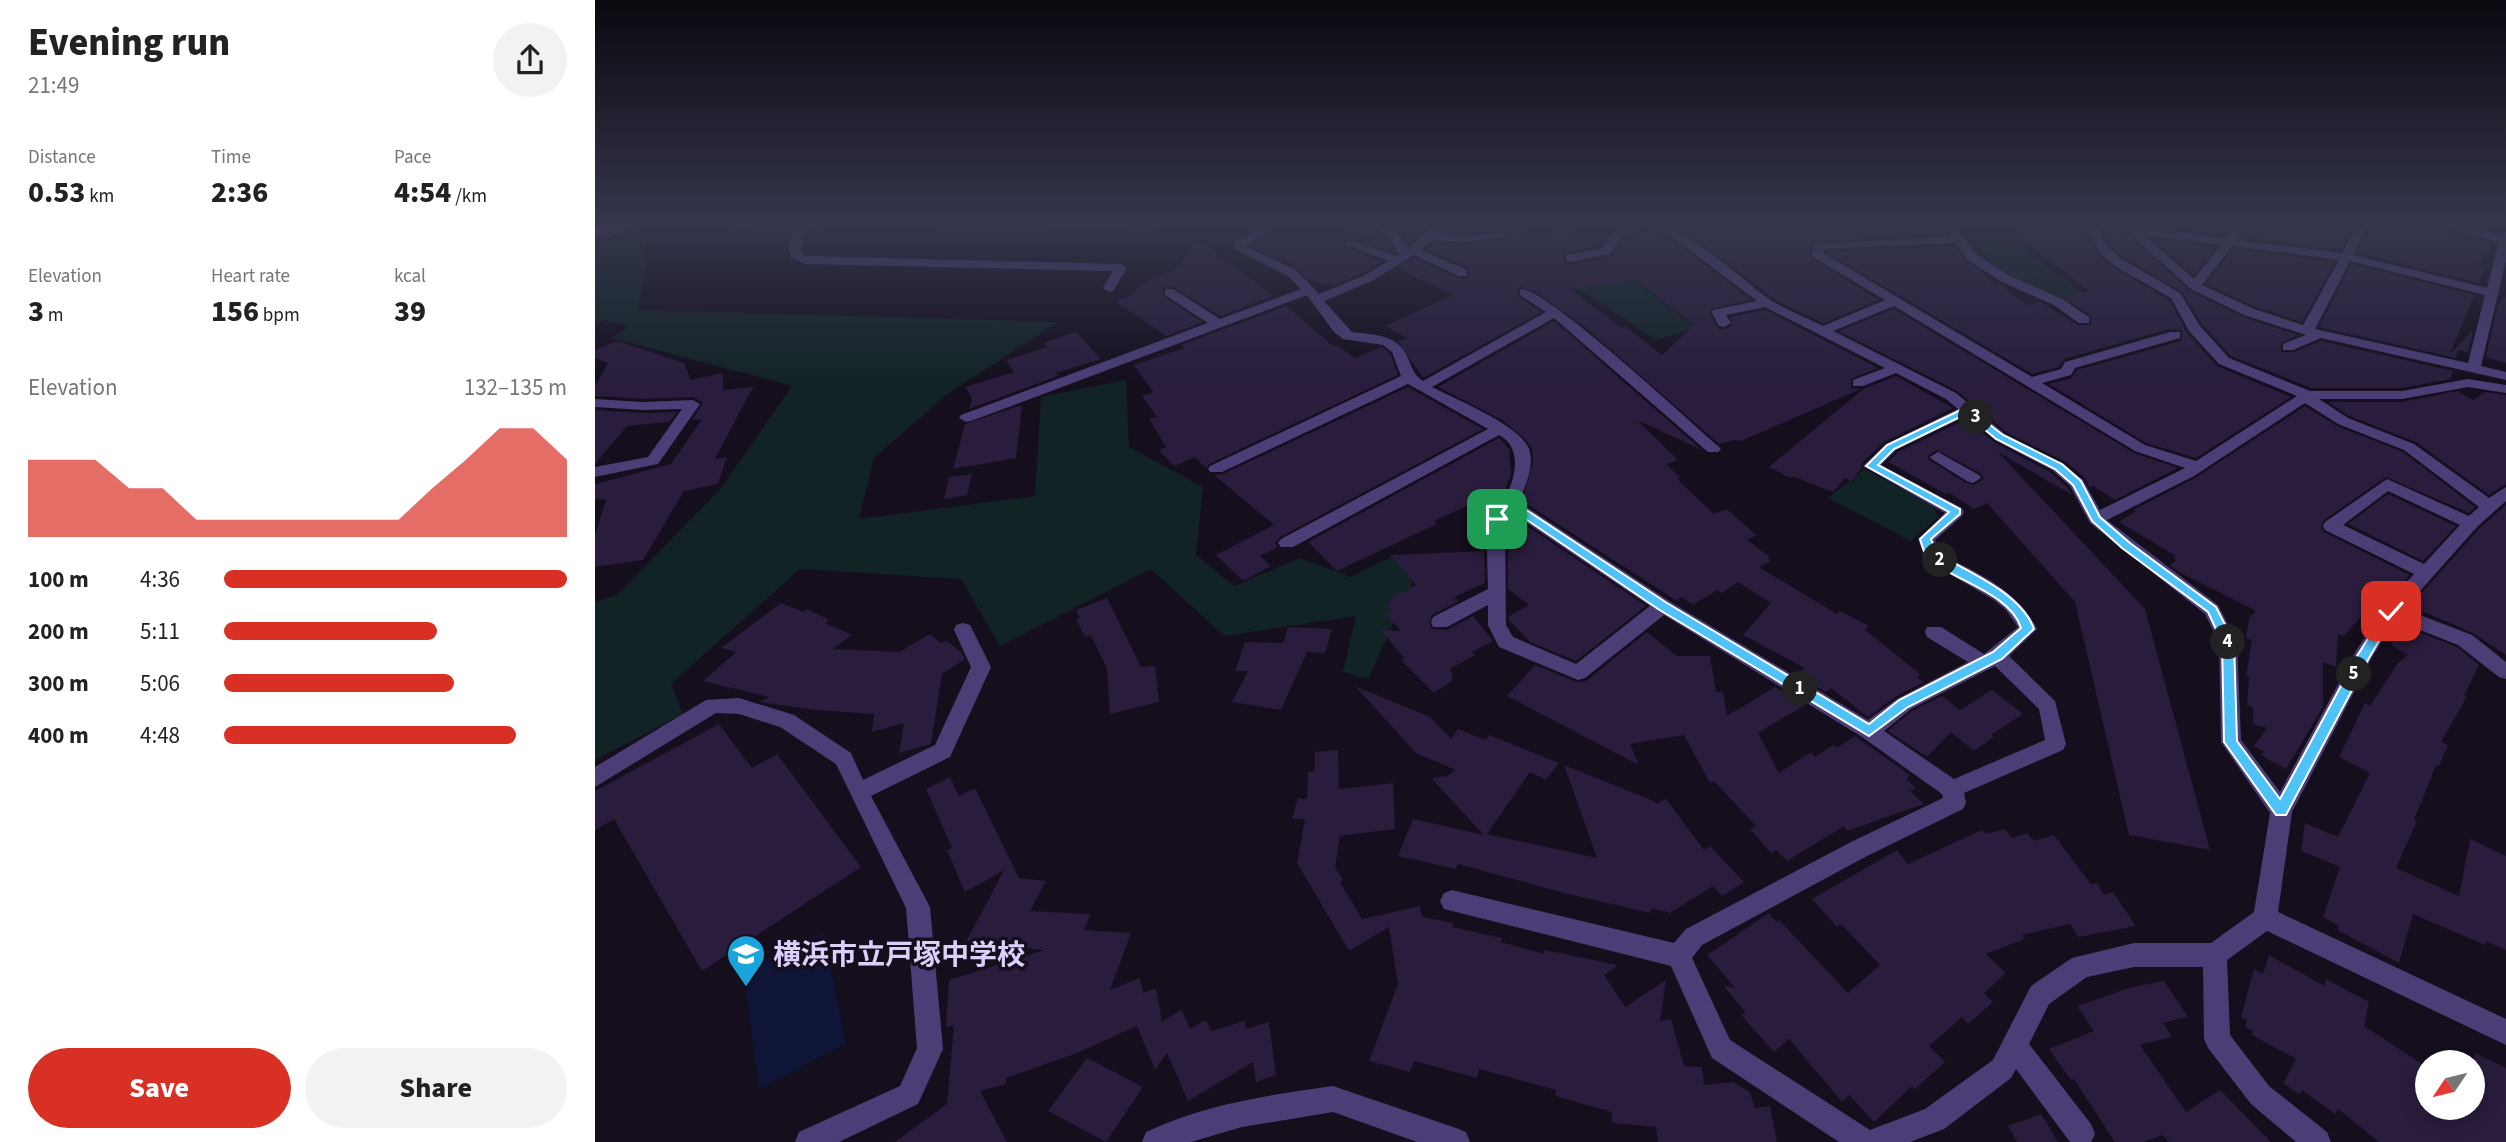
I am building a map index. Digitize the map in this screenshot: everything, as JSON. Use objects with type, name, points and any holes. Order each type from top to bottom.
[{"type":"street","points":[[1108,288],[1116,276]]},
{"type":"street","points":[[1292,276],[1313,294],[1339,329],[1348,336],[1387,341],[1398,350],[1415,382],[1501,428],[1514,437],[1523,450],[1522,473],[1510,504],[1497,519],[1497,625],[1506,642],[1578,673],[1663,606]]},
{"type":"street","points":[[966,418],[1219,324],[1313,294],[1346,289],[1369,276]]},
{"type":"street","points":[[1731,276],[1767,303],[1951,396],[2000,437],[2059,467],[2077,483],[2096,519],[2212,610],[2228,642],[2231,742],[2281,811]]},
{"type":"street","points":[[1855,276],[2140,449],[2195,466]]},
{"type":"street","points":[[2002,276],[2059,302],[2084,320]]},
{"type":"street","points":[[1875,1142],[1934,1119],[2002,1069],[2040,995],[2081,966],[2134,956],[2215,955],[2265,918],[2281,811],[2364,656],[2391,611],[2471,523],[2500,499],[2409,447],[2343,421],[2306,396],[2224,361],[2194,328],[2176,296],[2142,276]]},
{"type":"street","points":[[2184,276],[2195,286],[2249,312],[2314,333],[2506,376]]},
{"type":"street","points":[[2195,286],[2203,276]]},
{"type":"street","points":[[2288,346],[2314,333],[2338,276]]},
{"type":"street","points":[[2424,276],[2491,293]]},
{"type":"street","points":[[2474,368],[2493,318],[2491,293],[2501,276]]},
{"type":"street","points":[[1169,292],[1219,324]]},
{"type":"street","points":[[1524,292],[1555,312],[1713,449]]},
{"type":"street","points":[[1822,331],[1895,300]]},
{"type":"street","points":[[1724,323],[1718,313],[1767,303]]},
{"type":"street","points":[[1216,469],[1415,382],[1555,312]]},
{"type":"street","points":[[2030,382],[2066,372],[2070,365],[2175,335]]},
{"type":"street","points":[[1858,383],[1897,368]]},
{"type":"street","points":[[2096,519],[2188,473],[2306,396],[2402,395],[2468,383],[2506,389]]},
{"type":"street","points":[[595,403],[643,406],[693,404],[653,461],[595,472]]},
{"type":"street","points":[[1869,731],[1904,704],[1991,659],[2028,629],[2024,619],[1990,588],[1932,556],[1926,539],[1956,512],[1871,466],[1891,447],[1967,410]]},
{"type":"street","points":[[1287,542],[1501,428]]},
{"type":"street","points":[[1938,457],[1973,478]]},
{"type":"street","points":[[2425,572],[2331,526],[2388,484],[2471,523]]},
{"type":"street","points":[[1510,504],[1663,606],[1869,731],[1952,789],[1955,803],[1859,849],[1694,937],[1679,956]]},
{"type":"street","points":[[1440,622],[1497,592]]},
{"type":"street","points":[[2391,611],[2465,640],[2506,672]]},
{"type":"street","points":[[858,792],[943,751],[981,667],[963,630]]},
{"type":"street","points":[[1934,632],[1991,659],[2048,706],[2056,744],[1952,789]]},
{"type":"street","points":[[595,778],[713,705],[739,706],[787,720],[844,759],[858,792],[918,907],[930,1049],[909,1095],[809,1142]]},
{"type":"street","points":[[1452,901],[1679,956]]},
{"type":"street","points":[[2265,918],[2506,1031]]},
{"type":"street","points":[[2215,955],[2217,1039],[2260,1095],[2317,1142]]},
{"type":"street","points":[[1679,956],[1721,1049],[1864,1142]]},
{"type":"street","points":[[2015,1047],[2081,1133]]},
{"type":"street","points":[[1157,1142],[1175,1133],[1241,1113],[1333,1099],[1456,1142]]},
{"type":"shaded area","points":[[595,276],[644,276],[638,310],[1058,322],[945,396],[874,458],[859,519],[1035,496],[1041,397],[1126,380],[1129,447],[1203,487],[1196,555],[1234,586],[1300,558],[1351,577],[1397,554],[1418,570],[1368,679],[1343,672],[1356,616],[1224,636],[1151,569],[1000,646],[961,579],[800,569],[671,684],[683,714],[595,760],[595,602],[617,595],[722,487],[792,386],[612,338],[629,326],[606,320],[595,323]]},
{"type":"shaded area","points":[[1547,276],[1630,277],[1696,328],[1656,340],[1589,295]]},
{"type":"shaded area","points":[[2012,276],[2060,276],[2103,309],[2076,306]]},
{"type":"shaded area","points":[[1865,469],[1933,506],[1938,517],[1911,541],[1828,498]]},
{"type":"water","points":[[824,932],[846,1044],[759,1089],[743,970]]},
{"type":"building","points":[[1159,276],[1246,276],[1273,296],[1220,316],[1174,287],[1165,286],[1162,289],[1164,297],[1202,322],[1167,336],[1115,301],[1138,293],[1133,290],[1141,287],[1139,286]]},
{"type":"building","points":[[1305,276],[1353,276],[1333,286]]},
{"type":"building","points":[[1415,276],[1467,279],[1470,276],[1720,276],[1751,300],[1711,309],[1710,314],[1718,329],[1732,325],[1730,317],[1765,310],[1878,368],[1851,379],[1851,388],[1861,389],[1741,441],[1719,444],[1587,329],[1535,291],[1521,287],[1517,289],[1519,297],[1541,312],[1423,378],[1398,341],[1407,338],[1385,326],[1453,295]],"holes":[[[1636,280],[1694,325],[1662,355],[1626,327],[1622,328],[1570,289]]]},
{"type":"building","points":[[1745,276],[1840,276],[1879,300],[1823,323],[1777,301]]},
{"type":"building","points":[[1867,276],[1986,276],[1994,285],[2000,284],[2027,305],[2041,302],[2077,325],[2091,325],[2090,315],[2063,297],[2089,291],[2070,276],[2128,276],[2169,300],[2187,333],[2217,366],[2291,397],[2196,458],[2146,443],[2049,384],[2072,378],[2077,370],[2181,341],[2182,330],[2169,329],[2064,359],[2059,367],[2032,374]]},
{"type":"building","points":[[2156,276],[2174,276],[2190,291],[2243,317],[2298,335],[2281,343],[2281,352],[2294,352],[2321,341],[2453,371],[2451,379],[2402,388],[2311,388],[2231,356],[2202,324],[2182,292]]},
{"type":"building","points":[[2212,276],[2327,276],[2302,322],[2255,307],[2206,284]]},
{"type":"building","points":[[2345,276],[2400,276],[2474,295],[2450,354],[2473,330],[2468,353],[2458,350],[2456,358],[2319,327]]},
{"type":"building","points":[[2452,276],[2482,276],[2479,283]]},
{"type":"building","points":[[2506,297],[2506,363],[2486,357],[2498,305]]},
{"type":"building","points":[[1286,306],[1333,346],[1337,345],[1355,358],[1382,347],[1390,354],[1398,375],[1209,464],[1206,468],[1195,457],[1174,466],[1159,450],[1166,447],[1149,419],[1157,417],[1142,396],[1153,392],[1134,365],[1185,348],[1181,345]]},
{"type":"building","points":[[1894,309],[2134,453],[2178,468],[2115,500],[2093,486],[2090,488],[2085,478],[2066,462],[2006,432],[1957,391],[1839,331]]},
{"type":"building","points":[[1554,321],[1702,450],[1637,420],[1678,460],[1666,464],[1680,477],[1677,479],[1714,514],[1727,509],[1757,536],[1746,539],[1770,557],[1768,559],[1771,561],[1759,567],[1837,614],[1840,611],[1869,626],[1865,630],[1920,674],[1917,677],[1924,682],[1895,697],[1868,717],[1831,688],[1826,692],[1796,674],[1805,668],[1743,635],[1771,603],[1738,582],[1722,593],[1717,590],[1693,605],[1682,597],[1677,601],[1522,501],[1533,462],[1532,448],[1502,420],[1438,387]]},
{"type":"building","points":[[1076,332],[1101,359],[1056,373],[1058,376],[969,409],[972,398],[965,387],[1014,372],[1006,360],[1048,347],[1044,343]]},
{"type":"building","points":[[617,341],[684,363],[691,380],[723,373],[723,390],[753,387],[715,459],[727,457],[718,484],[684,491],[643,560],[595,567],[595,535],[606,500],[595,499],[595,484],[671,464],[702,419],[692,420],[703,403],[693,397],[643,399],[595,396],[595,386],[608,363],[595,358],[595,350]]},
{"type":"building","points":[[1896,376],[1953,408],[1884,442],[1861,464],[1862,468],[1851,481],[1845,478],[1833,492],[1792,476],[1790,478],[1769,467],[1863,389]]},
{"type":"building","points":[[1408,387],[1483,429],[1280,537],[1275,543],[1278,547],[1260,556],[1271,566],[1243,581],[1216,555],[1274,525],[1214,475],[1223,474]]},
{"type":"building","points":[[2458,391],[2473,400],[2485,392],[2506,395],[2506,484],[2489,495],[2416,442],[2349,416],[2328,402],[2402,402]]},
{"type":"building","points":[[1022,405],[1016,458],[953,469],[965,424]]},
{"type":"building","points":[[2305,406],[2337,426],[2403,452],[2475,507],[2469,513],[2386,477],[2323,521],[2321,527],[2324,532],[2410,575],[2391,596],[2383,591],[2344,636],[2338,634],[2336,667],[2323,662],[2323,707],[2286,769],[2261,755],[2264,752],[2254,746],[2267,728],[2253,724],[2253,707],[2247,705],[2249,677],[2246,676],[2252,640],[2246,638],[2249,618],[2256,611],[2179,572],[2170,565],[2176,560],[2173,558],[2176,556],[2119,522],[2136,511],[2133,510],[2195,478]]},
{"type":"building","points":[[595,410],[677,412],[669,422],[627,426],[595,464]]},
{"type":"building","points":[[1966,419],[1994,442],[2050,472],[2068,488],[2072,495],[1998,452],[2145,609],[2210,850],[2129,835],[2075,602],[1987,503],[1974,509],[1948,492],[1946,494],[1888,462],[1898,452]],"holes":[[[1937,450],[1980,473],[1984,479],[1974,485],[1966,483],[1928,459],[1929,455]]]},
{"type":"building","points":[[1499,438],[1509,449],[1511,474],[1501,501],[1488,516],[1473,503],[1434,521],[1437,524],[1337,571],[1308,542]]},
{"type":"building","points":[[972,474],[967,495],[944,499],[949,477]]},
{"type":"building","points":[[2388,494],[2456,526],[2423,561],[2348,524]]},
{"type":"building","points":[[2506,505],[2506,655],[2473,633],[2410,606],[2479,529]]},
{"type":"building","points":[[1512,516],[1646,606],[1576,661],[1530,642],[1509,620],[1509,616],[1529,605],[1508,589],[1508,550],[1521,550],[1508,537],[1508,521]]},
{"type":"building","points":[[1484,551],[1485,583],[1454,597],[1459,601],[1432,615],[1429,623],[1432,629],[1447,630],[1473,616],[1493,641],[1472,652],[1475,655],[1450,669],[1452,681],[1434,693],[1401,660],[1404,658],[1381,630],[1401,631],[1385,613],[1392,610],[1387,604],[1394,600],[1391,597],[1416,585],[1390,555]]},
{"type":"building","points":[[1107,598],[1141,667],[1155,666],[1159,702],[1110,714],[1107,669],[1091,635],[1085,637],[1076,619],[1080,618],[1076,610]]},
{"type":"building","points":[[781,603],[803,612],[807,609],[829,620],[825,623],[852,635],[833,649],[899,652],[930,634],[941,643],[946,640],[962,653],[965,659],[942,674],[931,744],[899,753],[904,723],[872,732],[874,714],[815,710],[760,702],[769,697],[703,681],[736,652],[721,648]]},
{"type":"building","points":[[1288,627],[1332,629],[1325,653],[1307,652],[1281,710],[1232,702],[1248,671],[1235,671],[1245,642],[1283,643]]},
{"type":"building","points":[[2408,628],[2457,647],[2479,665],[2464,696],[2467,697],[2441,742],[2448,745],[2439,766],[2436,765],[2414,820],[2417,821],[2396,868],[2459,896],[2470,839],[2506,856],[2506,950],[2485,941],[2485,945],[2413,914],[2399,963],[2337,930],[2339,926],[2323,917],[2340,867],[2301,851],[2305,823],[2338,837],[2370,773],[2339,757],[2365,703],[2370,706],[2398,663],[2408,655],[2390,645]]},
{"type":"building","points":[[1647,632],[1677,656],[1710,656],[1716,692],[1723,692],[1727,716],[1775,687],[1805,705],[1758,733],[1779,773],[1811,752],[1815,757],[1833,745],[1837,748],[1855,736],[1910,775],[1906,779],[1916,788],[1910,791],[1924,804],[1847,831],[1844,826],[1787,861],[1776,850],[1771,853],[1750,829],[1756,826],[1714,781],[1710,783],[1684,735],[1630,744],[1639,765],[1507,696],[1535,665],[1577,682],[1586,681]]},
{"type":"building","points":[[1355,686],[1430,717],[1451,739],[1458,729],[1486,740],[1489,735],[1559,763],[1546,780],[1530,772],[1487,834],[1597,858],[1564,765],[1656,804],[1666,799],[1704,850],[1710,846],[1744,882],[1722,896],[1713,886],[1670,913],[1652,908],[1650,913],[1458,864],[1456,869],[1398,856],[1413,819],[1484,835],[1431,778],[1447,776],[1456,770],[1416,753]]},
{"type":"building","points":[[1992,690],[2023,714],[1991,735],[1994,737],[1974,751],[1951,732],[1927,757],[1888,731],[1912,711],[1942,696],[1960,710]]},
{"type":"building","points":[[719,724],[752,768],[777,754],[861,867],[702,971],[614,819],[595,830],[595,791]]},
{"type":"building","points":[[1338,750],[1339,789],[1393,783],[1395,829],[1340,836],[1335,868],[1343,880],[1340,882],[1362,919],[1420,906],[1422,917],[1502,938],[1501,942],[1544,954],[1545,950],[1618,965],[1604,975],[1625,1007],[1666,980],[1660,1021],[1671,1019],[1684,1066],[1702,1067],[1704,1085],[1733,1082],[1750,1092],[1755,1108],[1770,1106],[1777,1142],[1658,1142],[1656,1127],[1612,1123],[1612,1112],[1555,1096],[1556,1090],[1479,1069],[1477,1078],[1414,1061],[1410,1072],[1369,1061],[1398,984],[1389,927],[1349,951],[1297,863],[1305,819],[1292,819],[1298,798],[1307,799],[1308,772],[1315,771],[1315,752]]},
{"type":"building","points":[[950,777],[959,796],[975,788],[1019,878],[1046,881],[1030,911],[1091,914],[1084,930],[1131,933],[1110,990],[1140,978],[1143,993],[1156,988],[1162,1021],[1182,1010],[1190,1029],[1206,1020],[1211,1031],[1245,1021],[1246,1029],[1269,1022],[1276,1075],[1256,1082],[1253,1062],[1188,1101],[1167,1053],[1155,1070],[1137,1026],[1077,1053],[1006,1078],[1006,1084],[980,1091],[1007,1142],[895,1142],[947,1104],[954,1025],[946,1027],[949,980],[1044,950],[966,942],[1004,870],[965,892],[947,850],[952,848],[926,789]]},
{"type":"building","points":[[2005,829],[2012,838],[2027,833],[2034,841],[2054,835],[2091,884],[2097,883],[2104,895],[2113,892],[2136,926],[2078,937],[2070,924],[2022,935],[2025,939],[1986,954],[2006,973],[1984,993],[1993,1002],[1968,1024],[1962,1017],[1929,1046],[1945,1062],[1915,1089],[1912,1086],[1874,1122],[1849,1095],[1842,1102],[1789,1039],[1774,1052],[1741,1015],[1745,1012],[1723,985],[1735,988],[1707,955],[1769,913],[1776,922],[1779,920],[1848,993],[1880,965],[1841,924],[1837,927],[1812,899],[1897,850],[1908,864],[1982,830],[1986,834]]},
{"type":"building","points":[[2269,955],[2324,986],[2326,979],[2369,1002],[2364,1026],[2415,1059],[2415,1120],[2485,1120],[2485,1058],[2506,1068],[2506,1142],[2379,1142],[2338,1109],[2335,1114],[2302,1090],[2300,1095],[2283,1083],[2296,1059],[2252,1035],[2253,1031],[2245,1027],[2247,1020],[2241,1017],[2254,969],[2263,974]]},
{"type":"building","points":[[2164,981],[2188,1017],[2163,1023],[2172,1037],[2140,1045],[2186,1112],[2220,1090],[2271,1142],[2169,1142],[2163,1135],[2143,1142],[2115,1142],[2074,1079],[2071,1080],[2049,1049],[2094,1031],[2077,1006],[2129,988]]},
{"type":"building","points":[[1087,1058],[1143,1087],[1106,1142],[1048,1111]]},
{"type":"building","points":[[2041,1114],[2058,1142],[2017,1142],[2008,1126]]},
{"type":"place","name":"横浜市立戸塚中学校","points":[[746,988]]},
{"type":"route","points":[[1497,519],[1510,504],[1663,606],[1869,731],[1904,704],[1997,656],[2028,629],[2024,619],[1990,588],[1932,556],[1926,539],[1956,512],[1871,466],[1891,447],[1967,410],[2000,437],[2059,467],[2077,483],[2096,519],[2212,610],[2228,642],[2231,742],[2281,811],[2391,611]]}]
